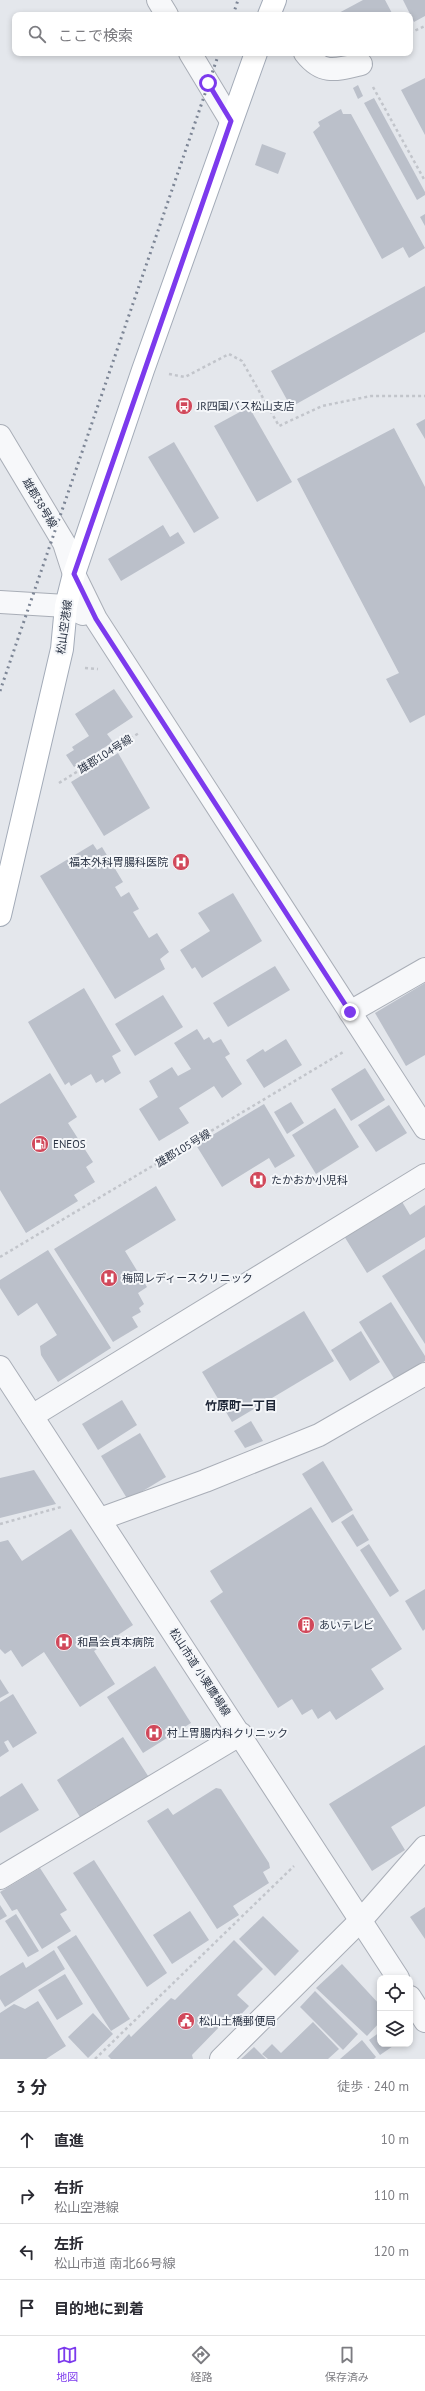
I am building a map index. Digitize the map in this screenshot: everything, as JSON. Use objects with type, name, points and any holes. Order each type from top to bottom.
[{"type":"main road","name":"松山空港線","points":[[0,915],[62,649],[66,606],[74,574],[255,56]]},
{"type":"street","points":[[158,0],[165,12]]},
{"type":"street","points":[[192,56],[231,121]]},
{"type":"street","points":[[308,56],[322,69],[338,70],[361,64]]},
{"type":"street","name":"雄郡38号線","points":[[0,436],[64,543],[74,574],[96,619],[366,1039],[425,1128]]},
{"type":"street","points":[[0,602],[66,606],[96,619]]},
{"type":"street","points":[[350,1012],[425,969]]},
{"type":"street","points":[[32,1416],[425,1175]]},
{"type":"street","name":"松山市道 小栗鷹場線","points":[[0,1367],[362,1919],[396,1975]]},
{"type":"street","points":[[100,1519],[205,1481],[320,1435],[425,1374]]},
{"type":"street","points":[[0,1878],[240,1734]]},
{"type":"street","points":[[221,2059],[362,1919],[425,1847]]},
{"type":"street","points":[[413,2002],[425,2021]]},
{"type":"path","points":[[413,32],[425,26]]},
{"type":"path","points":[[361,64],[425,181]]},
{"type":"path","points":[[165,374],[185,377],[229,354],[242,361],[280,426],[322,406],[371,396],[425,396]]},
{"type":"path","name":"雄郡104号線","points":[[57,784],[160,720]]},
{"type":"path","name":"雄郡105号線","points":[[0,1257],[366,1039]]},
{"type":"path","points":[[0,1524],[64,1506]]},
{"type":"path","points":[[95,2059],[297,1863]]},
{"type":"building","points":[[363,0],[385,0],[391,12],[341,12]]},
{"type":"building","points":[[403,0],[425,0],[425,16],[414,22],[413,12],[409,12]]},
{"type":"building","points":[[425,78],[425,135],[401,90]]},
{"type":"building","points":[[358,85],[363,96],[358,99],[353,88]]},
{"type":"building","points":[[374,98],[425,192],[425,195],[417,200],[364,103]]},
{"type":"building","points":[[341,109],[343,114],[351,114],[425,248],[409,258],[403,247],[382,259],[313,132],[320,126],[318,122]]},
{"type":"building","points":[[262,144],[286,153],[278,174],[255,165]]},
{"type":"building","points":[[425,214],[425,226],[420,217]]},
{"type":"building","points":[[425,286],[425,332],[291,407],[271,371]]},
{"type":"building","points":[[249,407],[292,482],[257,502],[214,426]]},
{"type":"building","points":[[425,419],[425,439],[416,424]]},
{"type":"building","points":[[394,428],[425,487],[425,715],[410,723],[386,679],[399,673],[297,479]]},
{"type":"building","points":[[174,442],[219,518],[194,533],[148,457]]},
{"type":"building","points":[[163,525],[170,537],[178,532],[185,543],[121,581],[108,559]]},
{"type":"building","points":[[114,689],[133,717],[107,734],[113,742],[74,767],[66,755],[74,750],[72,747],[89,736],[75,714]]},
{"type":"building","points":[[118,753],[150,808],[104,836],[71,782]]},
{"type":"building","points":[[93,844],[97,850],[102,847],[123,882],[115,887],[121,897],[129,892],[139,909],[133,912],[149,938],[157,933],[169,952],[160,959],[165,969],[115,999],[40,876]]},
{"type":"building","points":[[233,893],[262,941],[202,978],[195,967],[192,969],[180,950],[210,931],[198,913]]},
{"type":"building","points":[[275,966],[290,990],[228,1027],[213,1003]]},
{"type":"building","points":[[425,983],[425,1055],[406,1066],[375,1013]]},
{"type":"building","points":[[84,988],[121,1051],[112,1056],[121,1073],[105,1083],[103,1079],[96,1083],[91,1074],[71,1086],[69,1082],[65,1085],[28,1022]]},
{"type":"building","points":[[163,995],[183,1027],[135,1056],[115,1024]]},
{"type":"building","points":[[197,1029],[204,1040],[209,1037],[213,1043],[221,1039],[230,1054],[225,1057],[242,1084],[222,1098],[214,1086],[179,1108],[189,1123],[159,1141],[139,1109],[158,1097],[149,1081],[172,1067],[178,1076],[191,1069],[174,1043]]},
{"type":"building","points":[[286,1039],[302,1065],[264,1088],[246,1060],[263,1049],[265,1052]]},
{"type":"building","points":[[365,1068],[385,1100],[351,1121],[331,1089]]},
{"type":"building","points":[[50,1073],[77,1117],[68,1123],[93,1162],[86,1167],[95,1182],[74,1195],[78,1201],[26,1233],[0,1190],[0,1104]]},
{"type":"building","points":[[291,1102],[304,1123],[287,1134],[274,1112]]},
{"type":"building","points":[[264,1104],[295,1156],[275,1168],[269,1158],[222,1187],[196,1145]]},
{"type":"building","points":[[389,1105],[407,1133],[376,1152],[358,1125]]},
{"type":"building","points":[[335,1108],[359,1147],[316,1174],[292,1135]]},
{"type":"building","points":[[156,1186],[176,1220],[125,1251],[147,1287],[138,1293],[144,1304],[139,1308],[141,1312],[132,1317],[138,1327],[113,1342],[54,1249]]},
{"type":"building","points":[[401,1200],[410,1215],[425,1205],[425,1237],[367,1273],[344,1236]]},
{"type":"building","points":[[425,1249],[425,1344],[382,1276]]},
{"type":"building","points":[[48,1250],[111,1348],[58,1382],[41,1355],[40,1346],[57,1335],[37,1303],[18,1316],[0,1288],[0,1280]]},
{"type":"building","points":[[391,1302],[425,1356],[425,1361],[395,1380],[359,1322]]},
{"type":"building","points":[[304,1311],[334,1361],[232,1422],[202,1372]]},
{"type":"building","points":[[361,1331],[380,1362],[350,1381],[331,1350]]},
{"type":"building","points":[[122,1400],[137,1425],[98,1450],[82,1424]]},
{"type":"building","points":[[251,1421],[263,1441],[245,1448],[234,1431]]},
{"type":"building","points":[[140,1433],[166,1477],[128,1500],[101,1456]]},
{"type":"building","points":[[323,1461],[353,1510],[332,1523],[302,1474]]},
{"type":"building","points":[[34,1470],[56,1504],[0,1518],[0,1478]]},
{"type":"building","name":"あいテレビ","points":[[311,1507],[402,1649],[371,1669],[384,1689],[336,1720],[330,1711],[318,1719],[312,1709],[302,1715],[292,1699],[278,1708],[210,1601],[223,1592],[210,1571]]},
{"type":"building","points":[[353,1514],[369,1540],[357,1547],[341,1522]]},
{"type":"building","points":[[71,1529],[133,1625],[94,1651],[115,1684],[80,1707],[44,1652],[22,1667],[11,1650],[5,1654],[0,1649],[0,1542],[8,1540],[22,1561]]},
{"type":"building","points":[[369,1544],[399,1591],[390,1597],[360,1550]]},
{"type":"building","points":[[425,1589],[425,1629],[423,1631],[405,1601]]},
{"type":"building","points":[[155,1666],[191,1723],[143,1753],[107,1697]]},
{"type":"building","points":[[0,1679],[9,1693],[0,1698]]},
{"type":"building","points":[[13,1694],[37,1733],[13,1748],[8,1740],[4,1742],[9,1751],[0,1757],[0,1702]]},
{"type":"building","points":[[123,1737],[150,1779],[100,1811],[97,1806],[80,1817],[57,1780]]},
{"type":"building","points":[[425,1745],[425,1806],[391,1827],[405,1850],[372,1871],[329,1804]]},
{"type":"building","points":[[22,1783],[39,1810],[0,1833],[0,1797]]},
{"type":"building","points":[[216,1788],[221,1789],[269,1863],[270,1868],[263,1872],[269,1883],[233,1906],[239,1915],[217,1929],[147,1821],[168,1808],[173,1815]]},
{"type":"building","points":[[94,1860],[167,1973],[147,1987],[73,1873]]},
{"type":"building","points":[[40,1868],[67,1910],[60,1914],[71,1931],[42,1949],[17,1909],[12,1911],[0,1892]]},
{"type":"building","points":[[0,1905],[7,1916],[0,1920]]},
{"type":"building","points":[[425,1907],[425,1939],[410,1917]]},
{"type":"building","points":[[190,1911],[209,1940],[172,1964],[153,1935]]},
{"type":"building","points":[[16,1914],[39,1951],[28,1957],[5,1921]]},
{"type":"building","points":[[263,1916],[299,1951],[275,1976],[239,1939]]},
{"type":"building","points":[[76,1935],[130,2019],[111,2031],[57,1947]]},
{"type":"building","points":[[234,1940],[263,1969],[237,1995],[249,2006],[230,2026],[225,2021],[192,2055],[193,2059],[111,2059],[108,2056],[129,2034],[131,2037],[171,1998],[175,2000]]},
{"type":"building","points":[[54,1950],[65,1969],[5,2007],[0,1999],[0,1976],[23,1962],[26,1968]]},
{"type":"building","points":[[342,1964],[377,2002],[377,2025],[367,2036],[316,1988]]},
{"type":"building","points":[[65,1974],[83,2004],[57,2020],[38,1990]]},
{"type":"building","points":[[315,1991],[358,2034],[343,2050],[300,2007]]},
{"type":"building","points":[[38,2001],[66,2046],[46,2059],[0,2059],[0,2013],[14,2004],[25,2009]]},
{"type":"building","points":[[93,2013],[113,2034],[88,2058],[68,2037]]},
{"type":"building","points":[[313,2022],[339,2049],[328,2059],[268,2059],[262,2054],[272,2044],[281,2053]]},
{"type":"building","points":[[377,2034],[377,2047],[392,2047],[380,2055],[369,2040]]},
{"type":"building","points":[[362,2040],[376,2057],[374,2059],[340,2059]]},
{"type":"building","points":[[254,2047],[266,2059],[241,2059]]},
{"type":"railway","points":[[234,12],[238,0]]},
{"type":"railway","points":[[0,691],[218,56]]},
{"type":"place","name":"JR四国バス松山支店","points":[[184,406]]},
{"type":"place","name":"福本外科胃腸科医院","points":[[181,862]]},
{"type":"place","name":"ENEOS","points":[[40,1144]]},
{"type":"place","name":"たかおか小児科","points":[[258,1180]]},
{"type":"place","name":"梅岡レディースクリニック","points":[[109,1278]]},
{"type":"place","name":"あいテレビ","points":[[306,1625]]},
{"type":"place","name":"和昌会貞本病院","points":[[64,1642]]},
{"type":"place","name":"村上胃腸内科クリニック","points":[[154,1733]]},
{"type":"place","name":"松山土橋郵便局","points":[[186,2021]]},
{"type":"district","name":"竹原町一丁目","points":[[241,1406]]},
{"type":"route","points":[[208,83],[231,121],[143,370],[74,574],[96,619],[350,1012]]}]
